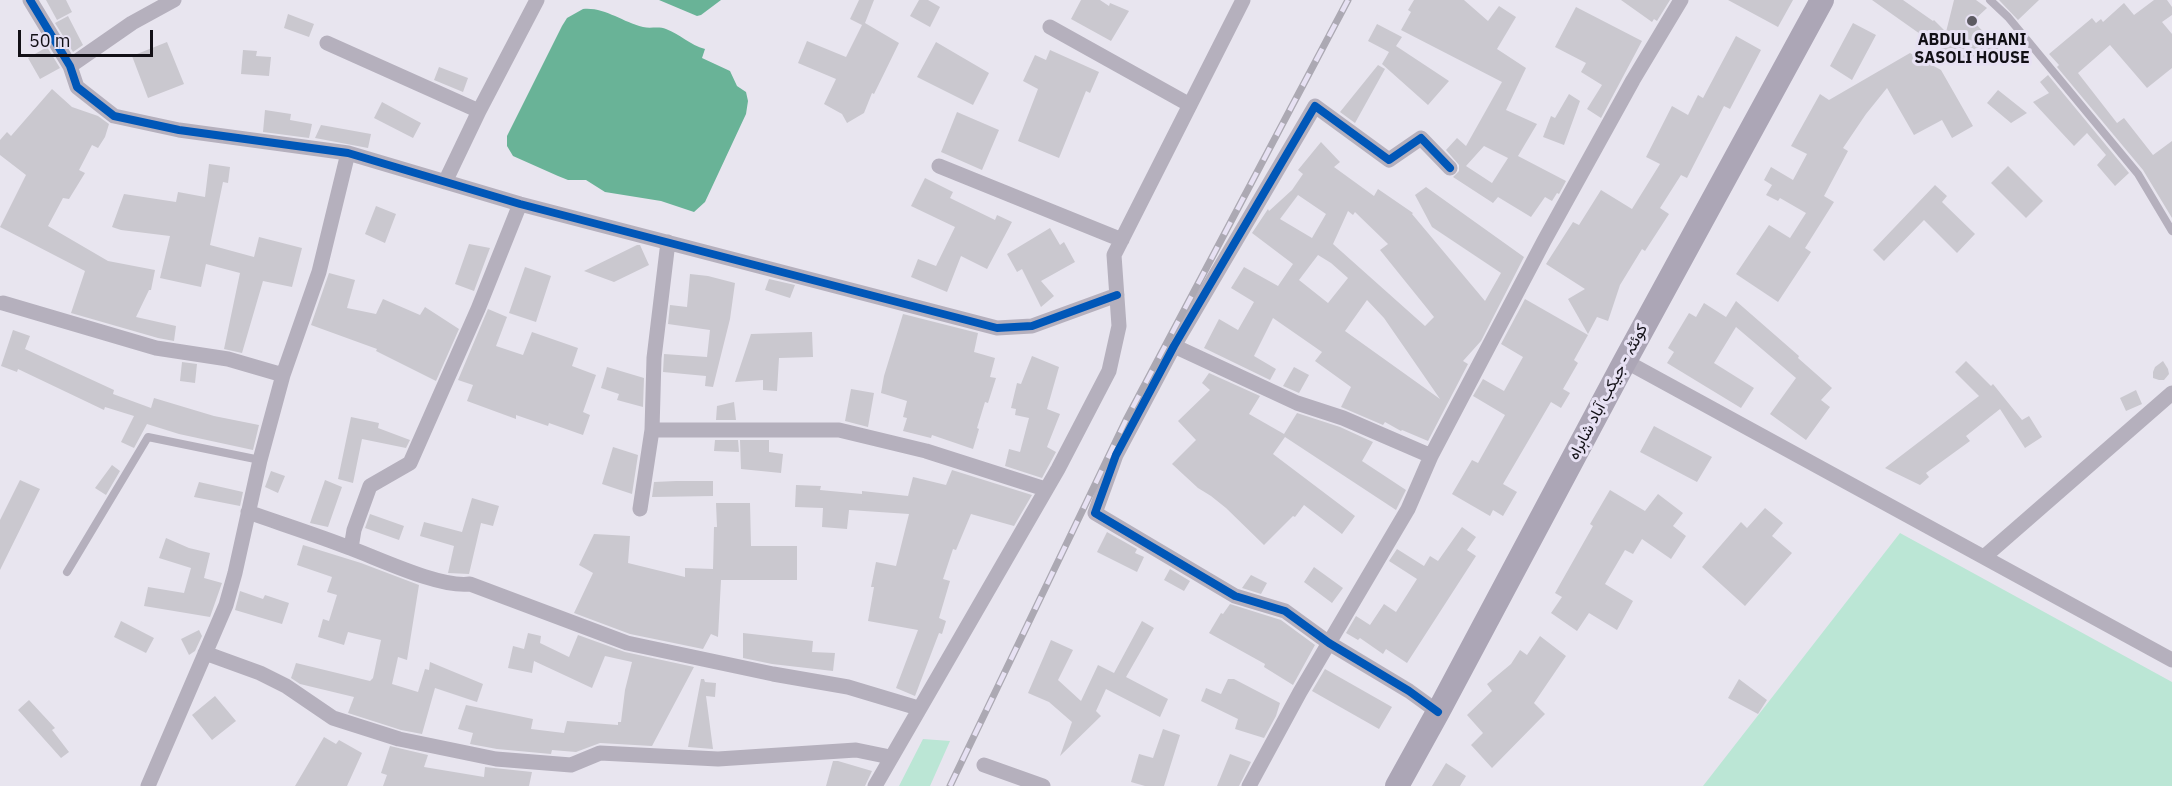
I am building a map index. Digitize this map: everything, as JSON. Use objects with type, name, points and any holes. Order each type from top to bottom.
[{"type":"highway","name":"کوئٹہ - جیکب آباد شاہراہ","points":[[1397,786],[1624,361],[1822,0]]},
{"type":"street","points":[[30,0],[70,66],[77,87],[114,116],[179,130],[348,153],[520,204],[997,328],[1032,326],[1117,295]]},
{"type":"street","points":[[70,66],[132,23],[174,0]]},
{"type":"street","points":[[445,182],[537,0]]},
{"type":"street","points":[[875,786],[1058,469],[1109,371],[1119,326],[1114,255],[1243,0]]},
{"type":"street","points":[[1249,786],[1329,643],[1408,509],[1431,456],[1549,231],[1633,80],[1681,0]]},
{"type":"street","points":[[1050,27],[1190,105]]},
{"type":"street","points":[[327,43],[479,111]]},
{"type":"street","points":[[1438,712],[1329,643],[1285,611],[1235,596],[1095,513],[1116,455],[1174,346],[1315,106],[1389,160],[1421,138],[1450,168]]},
{"type":"street","points":[[148,786],[226,605],[260,460],[283,375],[319,272],[348,153]]},
{"type":"street","points":[[939,165],[1122,240]]},
{"type":"street","points":[[351,548],[354,530],[370,486],[410,463],[478,309],[520,204]]},
{"type":"street","points":[[640,509],[652,430],[654,358],[668,242]]},
{"type":"street","points":[[3,303],[156,348],[228,359],[283,375]]},
{"type":"street","points":[[1174,346],[1297,403],[1343,418],[1431,456]]},
{"type":"street","points":[[1624,361],[2172,660]]},
{"type":"street","points":[[1984,558],[2172,393]]},
{"type":"street","points":[[652,430],[839,430],[927,451],[1045,489]]},
{"type":"street","points":[[248,513],[410,571],[460,585],[470,584],[627,643],[773,674],[848,687],[918,708]]},
{"type":"street","points":[[205,653],[260,673],[286,686],[333,718],[399,739],[495,759],[571,765],[600,753],[718,759],[856,750],[890,757]]},
{"type":"street","points":[[984,765],[1043,786]]},
{"type":"lane","points":[[1990,0],[2008,17],[2138,174],[2172,231]]},
{"type":"lane","points":[[67,572],[148,437],[260,460]]},
{"type":"shaded area","points":[[659,0],[721,0],[697,16]]},
{"type":"shaded area","points":[[583,9],[606,12],[643,27],[671,31],[705,49],[702,58],[730,71],[737,86],[746,92],[748,101],[746,114],[705,202],[694,212],[661,201],[605,192],[586,180],[568,180],[513,156],[507,146],[507,136],[562,26],[567,18]]},
{"type":"shaded area","points":[[1900,533],[2172,682],[2172,786],[1703,786]]},
{"type":"shaded area","points":[[923,739],[950,741],[930,786],[899,786]]},
{"type":"building","points":[[46,0],[66,0],[72,12],[57,20]]},
{"type":"building","points":[[859,0],[874,0],[865,23],[899,43],[864,113],[847,123],[842,114],[824,104],[836,79],[798,63],[807,41],[846,57],[862,25],[850,19]]},
{"type":"building","points":[[919,0],[928,0],[940,7],[930,27],[910,16]]},
{"type":"building","points":[[1081,0],[1100,0],[1109,6],[1110,3],[1129,11],[1111,41],[1071,19]]},
{"type":"building","points":[[1414,0],[1464,0],[1488,21],[1499,6],[1516,17],[1497,49],[1526,68],[1506,110],[1537,124],[1518,156],[1566,181],[1559,194],[1557,193],[1552,201],[1545,197],[1531,217],[1498,197],[1493,203],[1453,177],[1459,171],[1459,165],[1446,150],[1457,138],[1466,146],[1502,82],[1401,30],[1411,12],[1408,10]],"holes":[[[1484,146],[1508,158],[1492,183],[1466,166]]]},
{"type":"building","points":[[1621,0],[1670,0],[1657,21],[1654,19],[1652,22]]},
{"type":"building","points":[[1728,0],[1793,0],[1778,27]]},
{"type":"building","points":[[1872,0],[1903,0],[1934,20],[1946,32],[1954,0],[1976,0],[1987,8],[1973,21],[1999,48],[1983,63],[1975,55],[1964,65]]},
{"type":"building","points":[[1999,0],[2039,0],[2018,20]]},
{"type":"building","points":[[2154,0],[2167,0],[2172,7],[2172,15],[2162,22],[2172,34],[2172,68],[2147,88],[2110,45],[2078,73],[2117,123],[2124,118],[2153,155],[2172,141],[2172,218],[2143,170],[2057,67],[2059,65],[2049,54],[2092,18],[2096,23],[2101,19],[2103,22],[2124,3],[2134,15]]},
{"type":"building","points":[[1576,7],[1642,41],[1601,118],[1587,109],[1602,85],[1581,72],[1586,63],[1555,47]]},
{"type":"building","points":[[288,14],[314,24],[309,37],[284,28]]},
{"type":"building","points":[[68,16],[83,45],[73,52],[55,23]]},
{"type":"building","points":[[1853,23],[1876,35],[1852,80],[1830,66]]},
{"type":"building","points":[[1377,24],[1402,37],[1396,46],[1449,81],[1428,105],[1382,64],[1389,52],[1368,41]]},
{"type":"building","points":[[1736,36],[1761,50],[1730,109],[1724,106],[1687,178],[1681,175],[1660,208],[1669,214],[1645,251],[1642,249],[1620,285],[1608,321],[1597,317],[1588,334],[1568,299],[1585,289],[1546,264],[1573,222],[1579,225],[1601,190],[1632,209],[1660,164],[1646,157],[1672,106],[1688,115],[1698,95],[1703,98]]},
{"type":"building","points":[[167,42],[184,84],[148,98],[132,56]]},
{"type":"building","points":[[936,42],[989,73],[973,105],[917,77]]},
{"type":"building","points":[[47,47],[60,68],[40,79],[28,58]]},
{"type":"building","points":[[243,50],[257,51],[256,56],[271,57],[269,76],[241,74]]},
{"type":"building","points":[[1050,50],[1099,72],[1090,93],[1086,91],[1059,158],[1018,141],[1038,89],[1023,81],[1035,55],[1046,60]]},
{"type":"building","points":[[1910,53],[1941,70],[1973,126],[1952,138],[1942,120],[1914,135],[1887,88],[1843,148],[1848,151],[1824,196],[1834,202],[1805,248],[1811,252],[1778,302],[1736,274],[1769,225],[1790,238],[1806,213],[1780,198],[1778,201],[1766,195],[1772,185],[1764,180],[1771,167],[1793,180],[1807,154],[1791,146],[1820,94],[1829,100]]},
{"type":"building","points":[[1378,65],[1385,69],[1355,123],[1340,112]]},
{"type":"building","points":[[439,67],[468,78],[463,92],[434,80]]},
{"type":"building","points":[[2048,75],[2129,173],[2115,186],[2097,165],[2106,155],[2087,133],[2074,146],[2033,102],[2049,93],[2040,82]]},
{"type":"building","points":[[52,89],[72,107],[98,116],[109,124],[98,148],[92,145],[79,170],[85,173],[69,199],[63,198],[48,226],[108,261],[155,270],[151,290],[136,317],[176,326],[174,341],[71,313],[85,271],[0,227],[26,175],[0,155],[0,140],[7,132],[11,136]]},
{"type":"building","points":[[1998,90],[2027,113],[2011,123],[1987,103]]},
{"type":"building","points":[[1569,94],[1580,101],[1564,145],[1543,137],[1551,116],[1555,118]]},
{"type":"building","points":[[382,102],[421,123],[413,138],[374,118]]},
{"type":"building","points":[[265,110],[291,114],[290,120],[312,124],[309,138],[263,132]]},
{"type":"building","points":[[957,112],[999,130],[982,170],[941,152]]},
{"type":"building","points":[[321,125],[371,134],[368,148],[315,138]]},
{"type":"building","points":[[1321,142],[1340,162],[1334,167],[1374,196],[1378,189],[1413,213],[1485,301],[1501,273],[1432,227],[1415,195],[1426,187],[1524,257],[1481,341],[1463,361],[1468,364],[1428,441],[1385,422],[1383,425],[1341,407],[1351,387],[1315,361],[1322,352],[1273,318],[1254,356],[1276,369],[1270,380],[1204,348],[1219,319],[1238,330],[1254,302],[1231,288],[1244,267],[1278,286],[1293,264],[1252,233],[1268,209],[1269,211],[1292,190],[1303,174],[1298,170]],"holes":[[[1298,195],[1326,214],[1312,238],[1280,219]],[[1348,211],[1353,215],[1355,212],[1388,244],[1380,250],[1434,317],[1425,326],[1333,244]],[[1318,255],[1348,278],[1328,303],[1299,280]],[[1367,300],[1384,318],[1440,399],[1345,331]]]},
{"type":"building","points":[[209,164],[230,167],[228,183],[223,182],[210,245],[254,257],[259,237],[302,248],[292,287],[263,281],[242,353],[224,349],[240,273],[206,264],[201,287],[160,278],[170,236],[112,227],[124,194],[176,202],[178,192],[205,197]]},
{"type":"building","points":[[2008,166],[2043,201],[2026,218],[1991,183]]},
{"type":"building","points":[[925,178],[953,192],[950,198],[995,220],[997,215],[1012,222],[987,269],[961,256],[947,292],[911,277],[918,259],[936,266],[955,227],[911,206]]},
{"type":"building","points":[[1935,185],[1947,196],[1942,202],[1975,234],[1957,253],[1924,220],[1884,261],[1873,250]]},
{"type":"building","points":[[376,206],[396,214],[385,243],[365,234]]},
{"type":"building","points":[[1050,228],[1060,245],[1064,242],[1075,262],[1041,281],[1054,296],[1041,307],[1022,269],[1017,272],[1007,254]]},
{"type":"building","points":[[469,244],[490,248],[474,291],[455,284]]},
{"type":"building","points":[[640,245],[649,265],[614,282],[584,271]]},
{"type":"building","points":[[525,267],[551,276],[536,322],[509,313]]},
{"type":"building","points":[[329,273],[355,280],[347,308],[376,314],[383,299],[420,315],[425,307],[459,329],[436,381],[376,351],[377,349],[311,325]]},
{"type":"building","points":[[690,274],[735,283],[730,319],[713,387],[705,386],[706,376],[663,372],[664,354],[707,357],[710,330],[668,324],[670,305],[687,307]]},
{"type":"building","points":[[769,279],[795,285],[790,298],[765,290]]},
{"type":"building","points":[[1525,299],[1588,335],[1574,360],[1578,363],[1563,389],[1570,393],[1561,408],[1551,402],[1503,484],[1517,492],[1503,516],[1493,510],[1490,516],[1452,494],[1472,460],[1478,463],[1505,415],[1473,396],[1483,379],[1504,391],[1523,357],[1501,344]]},
{"type":"building","points":[[1736,301],[1832,388],[1821,400],[1830,407],[1806,440],[1770,414],[1796,378],[1736,327],[1714,363],[1754,388],[1741,408],[1667,363],[1674,352],[1668,348],[1689,313],[1696,317],[1704,303],[1726,317]]},
{"type":"building","points":[[488,309],[507,317],[496,346],[523,355],[532,332],[578,348],[572,366],[596,375],[583,412],[590,415],[583,435],[516,415],[516,419],[467,401],[473,385],[458,380]]},
{"type":"building","points":[[903,314],[978,333],[974,352],[995,358],[990,377],[996,378],[988,403],[985,402],[973,449],[932,435],[931,438],[903,431],[907,418],[903,417],[907,401],[881,393]]},
{"type":"building","points":[[13,330],[30,336],[25,349],[114,390],[113,394],[151,408],[154,398],[214,416],[259,425],[253,450],[179,434],[147,424],[134,448],[121,442],[134,416],[105,407],[104,410],[18,369],[17,372],[1,366]]},
{"type":"building","points":[[812,332],[813,357],[779,358],[777,391],[763,390],[763,380],[735,382],[751,334]]},
{"type":"building","points":[[1032,356],[1059,367],[1047,409],[1060,414],[1047,447],[1056,452],[1042,478],[1005,466],[1009,449],[1020,452],[1029,418],[1015,415],[1016,409],[1011,408],[1017,383],[1021,384]]},
{"type":"building","points":[[1966,361],[1991,386],[1993,384],[2022,420],[2029,416],[2042,437],[2025,448],[2000,409],[1966,436],[1970,441],[1926,473],[1929,477],[1920,485],[1885,468],[1979,396],[1955,372]]},
{"type":"building","points":[[2163,361],[2169,374],[2164,380],[2153,378],[2155,367]]},
{"type":"building","points":[[182,362],[197,364],[195,383],[180,381]]},
{"type":"building","points":[[607,367],[644,378],[643,407],[617,400],[619,394],[601,388]]},
{"type":"building","points":[[1294,367],[1309,375],[1299,393],[1283,386]]},
{"type":"building","points":[[1209,373],[1260,396],[1249,414],[1284,434],[1297,413],[1340,427],[1373,442],[1362,461],[1406,490],[1396,510],[1285,437],[1273,454],[1355,516],[1342,534],[1304,505],[1295,517],[1293,516],[1264,545],[1226,508],[1198,488],[1172,464],[1196,440],[1178,421],[1210,390],[1202,383]]},
{"type":"building","points":[[851,389],[874,393],[868,427],[845,421]]},
{"type":"building","points":[[2136,390],[2142,404],[2126,411],[2120,398]]},
{"type":"building","points":[[734,402],[736,420],[716,420],[717,406]]},
{"type":"building","points":[[351,417],[379,423],[378,428],[410,440],[406,448],[362,439],[353,483],[338,479]]},
{"type":"building","points":[[1654,426],[1712,457],[1697,482],[1640,452]]},
{"type":"building","points":[[715,440],[738,440],[739,452],[714,451]]},
{"type":"building","points":[[740,440],[769,440],[769,452],[783,454],[781,473],[741,469]]},
{"type":"building","points":[[613,447],[638,455],[632,494],[602,484]]},
{"type":"building","points":[[112,465],[120,471],[106,495],[95,488]]},
{"type":"building","points":[[952,470],[1032,495],[1014,526],[971,514],[956,550],[953,549],[943,579],[950,581],[939,618],[946,621],[942,634],[939,633],[915,696],[896,688],[918,630],[868,621],[876,562],[896,566],[909,514],[849,510],[847,529],[822,527],[823,508],[795,507],[796,485],[821,486],[820,490],[862,494],[862,491],[908,496],[913,477],[946,485]]},
{"type":"building","points":[[271,471],[285,476],[278,493],[265,487]]},
{"type":"building","points":[[20,480],[40,489],[0,570],[0,520]]},
{"type":"building","points":[[325,480],[342,487],[328,527],[310,523]]},
{"type":"building","points":[[713,481],[713,496],[652,497],[654,482]]},
{"type":"building","points":[[199,482],[243,492],[240,506],[194,497]]},
{"type":"building","points":[[1610,490],[1645,511],[1658,494],[1683,513],[1673,526],[1686,536],[1671,559],[1642,539],[1633,554],[1625,550],[1605,584],[1633,601],[1617,630],[1589,613],[1577,631],[1551,613],[1562,597],[1555,593],[1593,526],[1590,524]]},
{"type":"building","points":[[472,498],[499,506],[493,526],[481,523],[469,574],[448,573],[454,546],[420,536],[424,522],[462,532]]},
{"type":"building","points":[[716,503],[750,503],[751,546],[797,546],[797,580],[721,580],[718,637],[711,634],[703,649],[630,634],[574,613],[593,573],[579,565],[594,534],[630,536],[628,563],[685,577],[685,568],[713,569],[714,527],[717,527]]},
{"type":"building","points":[[1765,508],[1783,523],[1772,536],[1792,553],[1745,606],[1702,567],[1741,522],[1747,528]]},
{"type":"building","points":[[370,514],[404,526],[399,540],[365,528]]},
{"type":"building","points":[[1462,527],[1476,537],[1467,550],[1476,556],[1407,663],[1386,649],[1383,654],[1360,638],[1358,640],[1346,633],[1356,616],[1370,625],[1384,604],[1396,612],[1417,579],[1389,561],[1397,549],[1424,566],[1430,556],[1438,561]]},
{"type":"building","points":[[1107,532],[1137,549],[1135,553],[1144,557],[1137,572],[1097,552]]},
{"type":"building","points":[[166,538],[189,548],[210,553],[204,578],[222,583],[210,617],[144,606],[148,587],[184,593],[191,568],[159,558]]},
{"type":"building","points":[[303,545],[361,563],[419,585],[407,660],[398,657],[392,684],[418,692],[425,669],[429,670],[430,662],[483,684],[477,702],[435,688],[422,734],[401,730],[348,713],[354,697],[300,684],[291,678],[296,663],[370,681],[373,678],[381,640],[348,632],[344,645],[318,637],[323,619],[329,621],[337,595],[327,592],[332,577],[297,565]]},
{"type":"building","points":[[1314,567],[1343,588],[1332,603],[1304,582]]},
{"type":"building","points":[[1170,569],[1190,581],[1184,591],[1164,580]]},
{"type":"building","points":[[1251,575],[1267,583],[1261,594],[1242,588]]},
{"type":"building","points":[[240,591],[263,599],[265,595],[289,603],[282,624],[235,610]]},
{"type":"building","points":[[1230,604],[1281,620],[1315,645],[1293,685],[1264,667],[1265,664],[1209,633],[1221,613],[1223,614]]},
{"type":"building","points":[[121,621],[154,638],[146,653],[114,637]]},
{"type":"building","points":[[1142,621],[1154,628],[1126,677],[1168,699],[1160,717],[1106,689],[1096,711],[1101,716],[1060,756],[1072,722],[1049,702],[1028,693],[1051,640],[1073,650],[1058,680],[1081,701],[1098,665],[1114,673]]},
{"type":"building","points":[[199,630],[202,636],[195,651],[189,655],[181,639]]},
{"type":"building","points":[[528,633],[541,636],[540,643],[569,657],[578,635],[625,652],[694,667],[652,746],[600,743],[576,752],[552,750],[551,754],[470,744],[473,733],[458,729],[466,705],[533,719],[531,729],[564,733],[567,721],[618,725],[618,722],[621,722],[625,690],[632,662],[605,656],[592,688],[534,661],[532,673],[508,668],[513,646],[524,649]]},
{"type":"building","points":[[743,633],[813,641],[812,652],[835,653],[833,671],[743,658]]},
{"type":"building","points":[[1540,636],[1566,656],[1534,703],[1545,714],[1492,768],[1471,745],[1483,733],[1467,715],[1492,691],[1487,684],[1511,664],[1520,650],[1527,655]]},
{"type":"building","points":[[1325,669],[1392,707],[1379,729],[1312,691]]},
{"type":"building","points":[[701,679],[705,682],[716,683],[715,697],[706,696],[713,749],[688,747]]},
{"type":"building","points":[[1228,679],[1234,679],[1280,703],[1264,738],[1235,729],[1238,719],[1201,701],[1206,688],[1221,694]]},
{"type":"building","points":[[1739,679],[1767,700],[1758,714],[1728,698]]},
{"type":"building","points":[[215,696],[236,721],[212,740],[192,715]]},
{"type":"building","points":[[29,700],[55,728],[52,730],[69,752],[61,758],[18,710]]},
{"type":"building","points":[[1163,729],[1180,735],[1164,786],[1145,786],[1131,782],[1139,754],[1153,758]]},
{"type":"building","points":[[324,737],[336,744],[339,740],[362,753],[347,786],[295,786]]},
{"type":"building","points":[[390,746],[428,755],[424,767],[484,777],[485,767],[532,772],[529,786],[383,786],[387,775],[381,773]]},
{"type":"building","points":[[1230,754],[1251,762],[1239,786],[1217,786]]},
{"type":"building","points":[[833,761],[872,771],[865,786],[826,786]]},
{"type":"building","points":[[1446,763],[1466,776],[1460,786],[1432,786]]},
{"type":"railway","points":[[950,786],[1126,420],[1348,0]]},
{"type":"cycle path","points":[[30,0],[70,66],[77,87],[114,116],[179,130],[348,153],[520,204],[997,328],[1032,326],[1117,295]]},
{"type":"cycle path","points":[[1438,712],[1409,691],[1329,643],[1285,611],[1235,596],[1095,513],[1116,455],[1174,346],[1315,106],[1389,160],[1421,138],[1450,168]]},
{"type":"place","name":"ABDUL GHANI SASOLI HOUSE","points":[[1972,21]]}]
